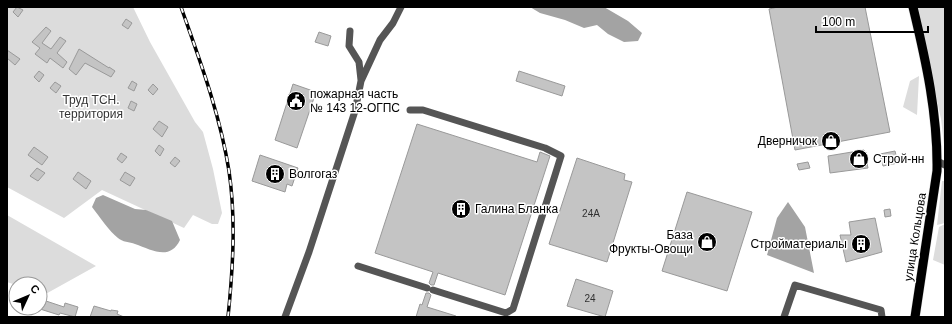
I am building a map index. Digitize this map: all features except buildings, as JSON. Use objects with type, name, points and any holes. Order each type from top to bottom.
[{"type":"main road","name":"улица Кольцова","points":[[913,7],[931,88],[941,163],[934,194],[915,317]]},
{"type":"street","points":[[285,317],[306,259],[355,111],[361,80],[380,40],[393,23],[401,7]]},
{"type":"street","points":[[350,31],[349,46],[359,62],[361,80]]},
{"type":"street","points":[[358,266],[506,313],[513,309],[561,156],[545,148],[423,110],[410,110]]},
{"type":"street","points":[[784,317],[795,285],[881,310],[882,317]]},
{"type":"green space","name":"Труд ТСН. территория","points":[[7,7],[133,7],[150,42],[195,122],[203,132],[213,169],[222,213],[218,224],[212,224],[193,215],[184,228],[102,190],[64,218],[7,187]]},
{"type":"green space","points":[[918,7],[945,7],[945,153],[941,119],[920,25]]},
{"type":"green space","points":[[919,76],[917,115],[903,107],[910,81]]},
{"type":"green space","points":[[942,181],[945,181],[945,223],[937,225]]},
{"type":"green space","points":[[7,215],[96,266],[48,293],[48,276],[8,276],[7,282]]},
{"type":"green space","points":[[945,224],[945,265],[933,260],[939,227]]},
{"type":"shaded area","points":[[530,7],[604,7],[628,21],[642,33],[638,41],[624,42],[608,34],[597,25],[584,28],[565,20],[540,13]]},
{"type":"shaded area","points":[[103,195],[135,209],[146,210],[172,221],[180,240],[171,250],[160,252],[120,239],[108,228],[92,207],[96,198]]},
{"type":"shaded area","points":[[788,202],[805,227],[814,273],[767,255],[777,218]]},
{"type":"railway","points":[[181,7],[215,108],[229,171],[233,244],[228,317]]},
{"type":"place","name":"пожарная часть № 143 12-ОГПС","points":[[296,101]]},
{"type":"place","name":"Дверничок","points":[[831,141]]},
{"type":"place","name":"Строй-нн","points":[[859,159]]},
{"type":"place","name":"Волгогаз","points":[[275,174]]},
{"type":"place","name":"Галина Бланка","points":[[461,209]]},
{"type":"place","name":"База Фрукты-Овощи","points":[[707,242]]},
{"type":"place","name":"Стройматериалы","points":[[861,244]]}]
